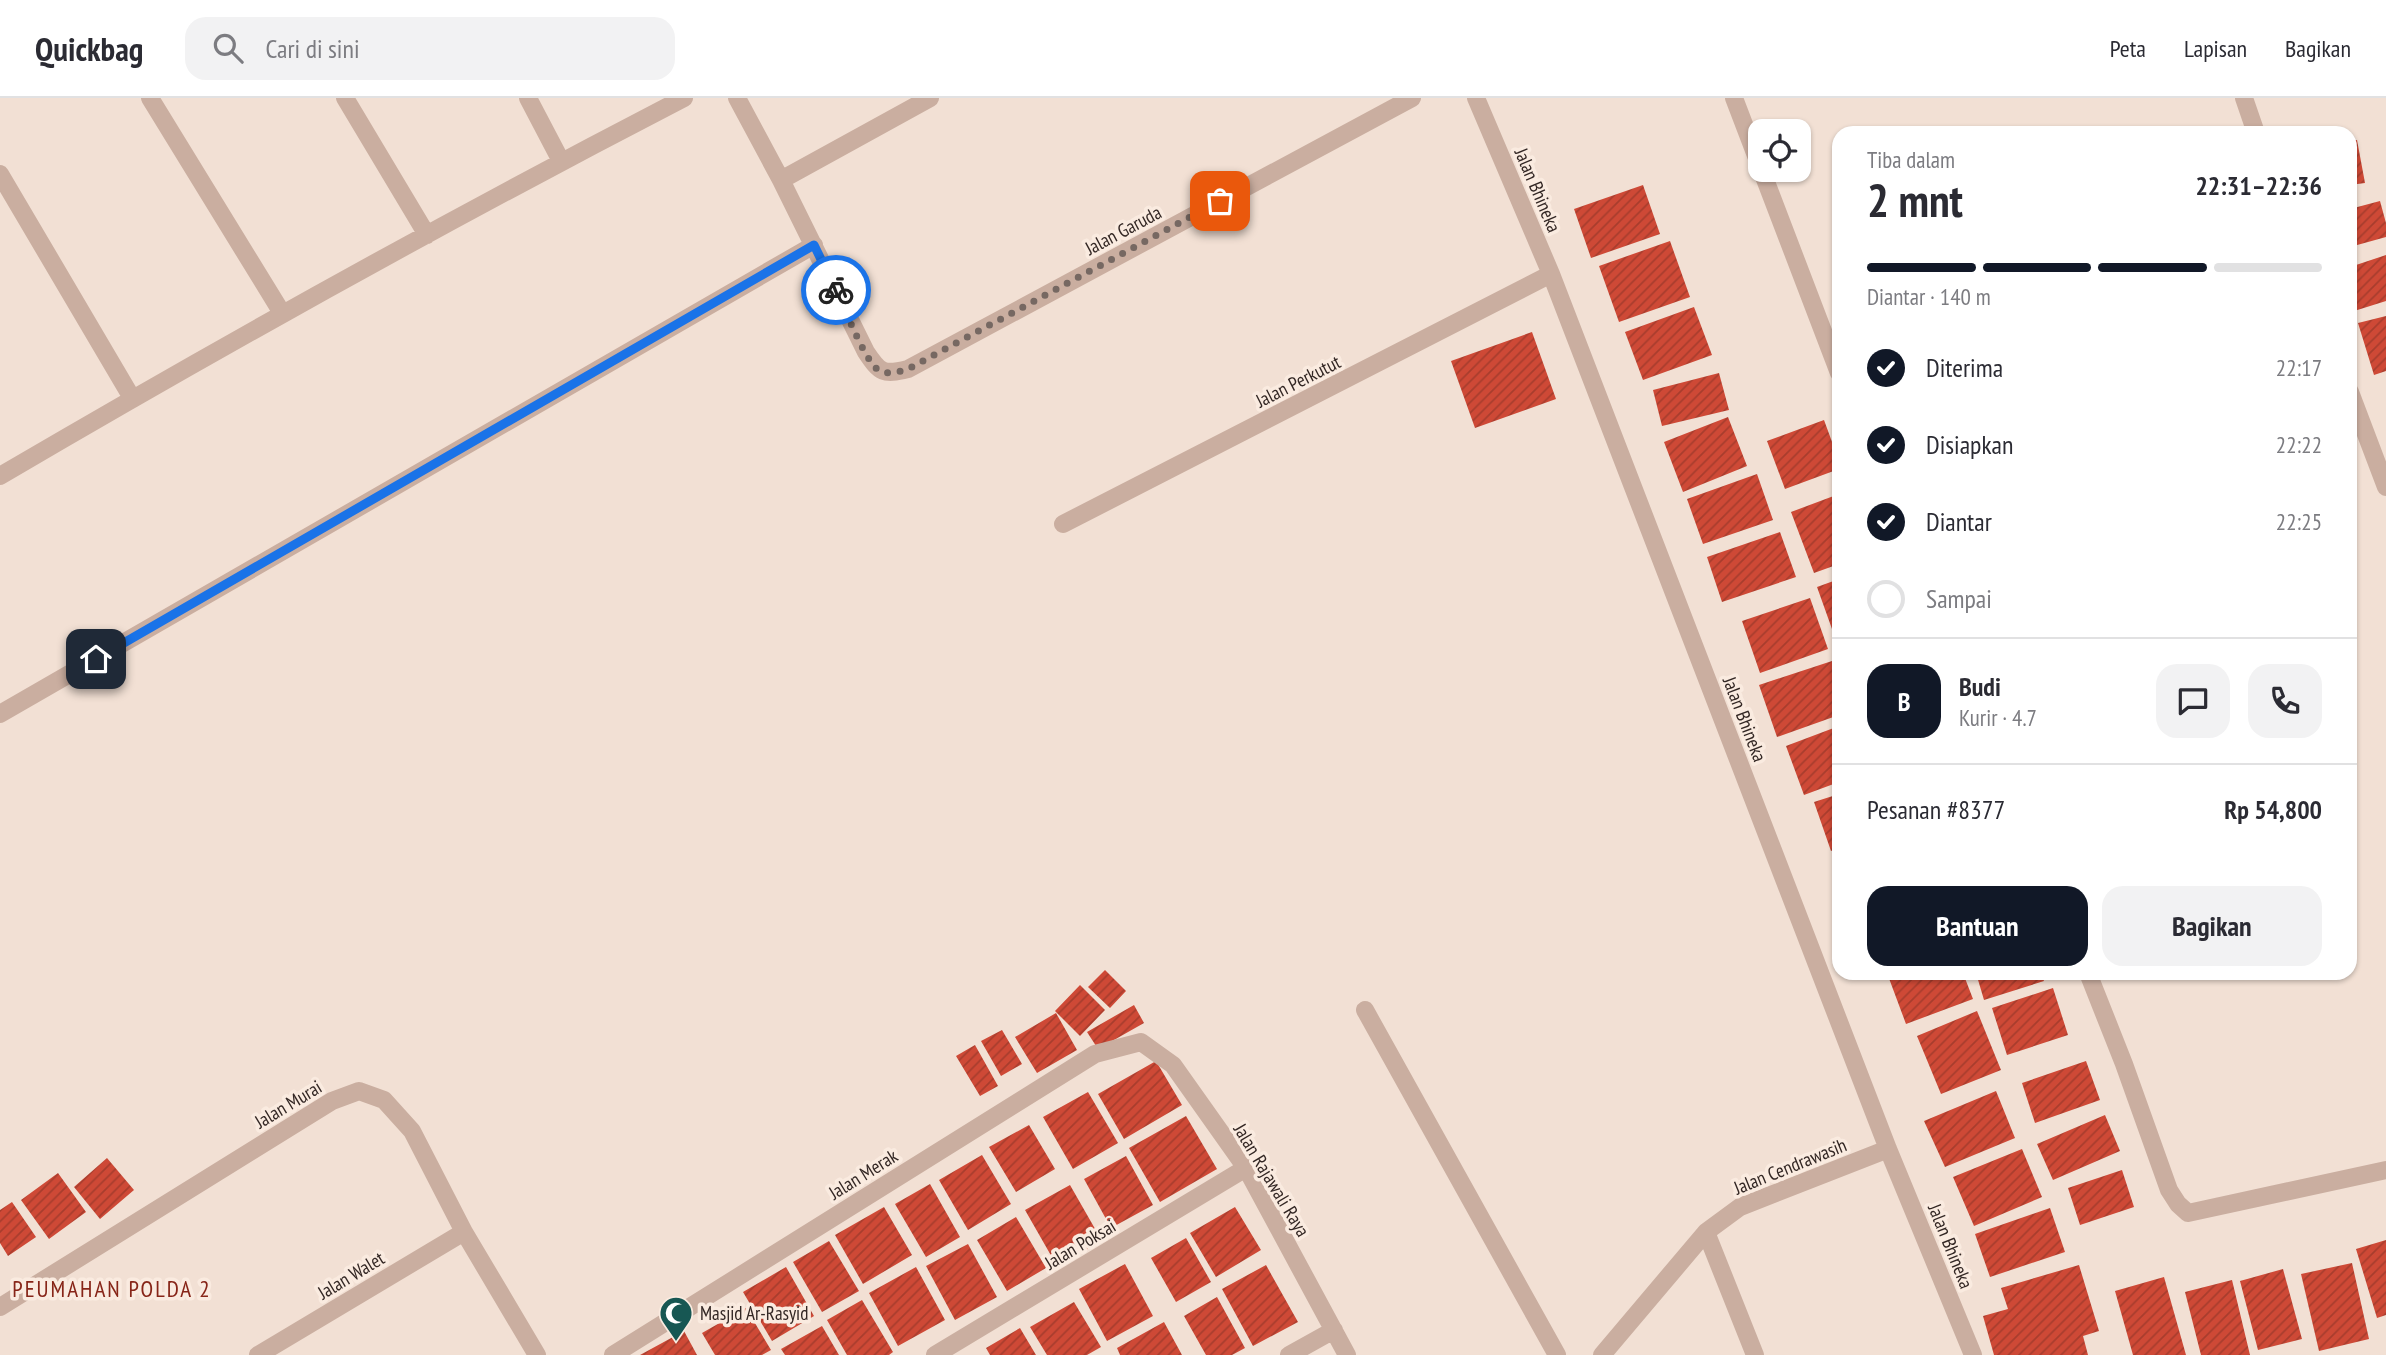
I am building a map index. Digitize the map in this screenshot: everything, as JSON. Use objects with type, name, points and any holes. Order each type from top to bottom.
[{"type":"street","points":[[150,98],[282,313]]},
{"type":"street","points":[[345,98],[427,235]]},
{"type":"street","points":[[527,98],[562,161]]},
{"type":"street","points":[[0,476],[282,313],[684,98]]},
{"type":"street","points":[[0,714],[814,245],[737,98]]},
{"type":"street","points":[[781,180],[930,98]]},
{"type":"street","name":"Jalan Garuda","points":[[814,245],[866,352],[877,369],[890,374],[908,369],[1412,98]]},
{"type":"street","name":"Jalan Bhineka","points":[[1476,98],[1551,274],[1888,1149],[1973,1355]]},
{"type":"street","points":[[1734,98],[1832,355]]},
{"type":"street","points":[[2244,98],[2254,126]]},
{"type":"street","points":[[0,174],[132,398]]},
{"type":"street","name":"Jalan Perkutut","points":[[1063,524],[1551,274]]},
{"type":"street","points":[[2357,410],[2386,487]]},
{"type":"street","points":[[2091,980],[2169,1191],[2188,1213],[2386,1170]]},
{"type":"street","points":[[1365,1010],[1556,1355]]},
{"type":"street","name":"Jalan Rajawali Raya","points":[[1141,1042],[1173,1065],[1246,1168],[1347,1355]]},
{"type":"street","name":"Jalan Merak","points":[[613,1355],[1096,1054],[1141,1042]]},
{"type":"street","name":"Jalan Murai","points":[[0,1307],[332,1101],[359,1091],[384,1100],[412,1131],[464,1232],[537,1355]]},
{"type":"street","name":"Jalan Cendrawasih","points":[[1602,1355],[1706,1232],[1740,1207],[1888,1149]]},
{"type":"street","name":"Jalan Poksai","points":[[935,1355],[1246,1168]]},
{"type":"street","name":"Jalan Walet","points":[[258,1355],[464,1232]]},
{"type":"street","points":[[1706,1232],[1755,1355]]},
{"type":"street","points":[[1289,1355],[1334,1330]]},
{"type":"building","points":[[2357,140],[2365,183],[2357,184]]},
{"type":"building","points":[[1643,185],[1660,234],[1591,258],[1574,209]]},
{"type":"building","points":[[2380,201],[2386,223],[2386,237],[2357,245],[2357,207]]},
{"type":"building","points":[[1670,241],[1690,297],[1619,322],[1599,266]]},
{"type":"building","points":[[2386,255],[2386,301],[2357,310],[2357,265]]},
{"type":"building","points":[[1694,307],[1712,355],[1643,380],[1625,332]]},
{"type":"building","points":[[2386,316],[2386,371],[2374,375],[2358,323]]},
{"type":"building","points":[[1532,332],[1556,399],[1475,428],[1451,361]]},
{"type":"building","points":[[1719,373],[1729,410],[1662,426],[1653,390]]},
{"type":"building","points":[[1728,417],[1747,466],[1683,492],[1664,442]]},
{"type":"building","points":[[1824,420],[1832,442],[1832,472],[1785,489],[1767,441]]},
{"type":"building","points":[[1757,474],[1773,520],[1703,544],[1687,499]]},
{"type":"building","points":[[1832,497],[1832,567],[1814,573],[1791,512]]},
{"type":"building","points":[[1780,532],[1796,577],[1722,602],[1707,557]]},
{"type":"building","points":[[1832,582],[1832,629],[1817,587]]},
{"type":"building","points":[[1810,598],[1828,649],[1760,673],[1742,621]]},
{"type":"building","points":[[1832,661],[1832,717],[1777,737],[1759,685]]},
{"type":"building","points":[[1832,729],[1832,785],[1804,795],[1786,746]]},
{"type":"building","points":[[1832,796],[1831,851],[1814,802]]},
{"type":"building","points":[[1105,970],[1126,991],[1110,1008],[1088,987]]},
{"type":"building","points":[[1890,980],[1966,980],[1973,999],[1906,1024]]},
{"type":"building","points":[[1978,980],[2044,981],[1984,1000]]},
{"type":"building","points":[[1080,985],[1105,1010],[1080,1036],[1055,1011]]},
{"type":"building","points":[[2053,988],[2068,1035],[2007,1055],[1992,1008]]},
{"type":"building","points":[[1134,1005],[1144,1023],[1098,1049],[1087,1032]]},
{"type":"building","points":[[1977,1011],[2001,1070],[1941,1094],[1917,1036]]},
{"type":"building","points":[[1056,1013],[1077,1050],[1037,1073],[1015,1037]]},
{"type":"building","points":[[1002,1030],[1022,1064],[1001,1076],[981,1041]]},
{"type":"building","points":[[975,1045],[998,1086],[980,1096],[956,1056]]},
{"type":"building","points":[[1156,1061],[1182,1105],[1124,1139],[1098,1094]]},
{"type":"building","points":[[2086,1061],[2100,1100],[2035,1123],[2022,1083]]},
{"type":"building","points":[[1996,1091],[2015,1138],[1945,1167],[1924,1121]]},
{"type":"building","points":[[1088,1092],[1118,1143],[1073,1169],[1043,1117]]},
{"type":"building","points":[[2105,1115],[2120,1151],[2053,1180],[2037,1144]]},
{"type":"building","points":[[1186,1116],[1217,1169],[1160,1202],[1129,1148]]},
{"type":"building","points":[[1029,1125],[1055,1169],[1016,1192],[989,1147]]},
{"type":"building","points":[[2022,1149],[2042,1197],[1974,1226],[1953,1177]]},
{"type":"building","points":[[982,1155],[1011,1204],[968,1230],[939,1180]]},
{"type":"building","points":[[1126,1156],[1153,1205],[1111,1228],[1084,1179]]},
{"type":"building","points":[[107,1158],[134,1190],[100,1219],[74,1187]]},
{"type":"building","points":[[2122,1170],[2134,1207],[2080,1225],[2068,1188]]},
{"type":"building","points":[[58,1173],[86,1212],[49,1239],[21,1200]]},
{"type":"building","points":[[930,1184],[960,1237],[926,1257],[895,1204]]},
{"type":"building","points":[[1070,1185],[1102,1241],[1057,1266],[1025,1210]]},
{"type":"building","points":[[12,1202],[36,1237],[8,1256],[0,1243],[0,1210]]},
{"type":"building","points":[[884,1207],[912,1255],[863,1284],[835,1235]]},
{"type":"building","points":[[1235,1207],[1261,1250],[1216,1277],[1190,1233]]},
{"type":"building","points":[[2050,1208],[2065,1252],[1990,1277],[1975,1234]]},
{"type":"building","points":[[1016,1217],[1046,1268],[1007,1291],[977,1240]]},
{"type":"building","points":[[1186,1238],[1211,1282],[1176,1302],[1151,1258]]},
{"type":"building","points":[[2386,1240],[2386,1315],[2377,1318],[2356,1249]]},
{"type":"building","points":[[829,1241],[859,1291],[822,1312],[793,1262]]},
{"type":"building","points":[[968,1244],[997,1297],[955,1320],[926,1266]]},
{"type":"building","points":[[2352,1263],[2369,1339],[2319,1351],[2301,1274]]},
{"type":"building","points":[[1125,1264],[1153,1316],[1107,1341],[1079,1289]]},
{"type":"building","points":[[1266,1265],[1298,1322],[1253,1346],[1222,1289]]},
{"type":"building","points":[[2079,1265],[2099,1331],[2083,1336],[2088,1355],[1994,1355],[1983,1316],[2008,1309],[2001,1288]]},
{"type":"building","points":[[786,1267],[814,1316],[772,1341],[743,1292]]},
{"type":"building","points":[[916,1267],[945,1320],[898,1346],[869,1293]]},
{"type":"building","points":[[2283,1269],[2302,1339],[2258,1350],[2240,1281]]},
{"type":"building","points":[[2164,1277],[2186,1355],[2133,1355],[2115,1291]]},
{"type":"building","points":[[2232,1280],[2250,1355],[2201,1355],[2185,1292]]},
{"type":"building","points":[[1217,1297],[1245,1348],[1232,1355],[1206,1355],[1184,1316]]},
{"type":"building","points":[[862,1300],[893,1352],[889,1355],[847,1355],[827,1320]]},
{"type":"building","points":[[1074,1302],[1101,1347],[1087,1355],[1047,1355],[1030,1327]]},
{"type":"building","points":[[746,1308],[771,1350],[762,1355],[715,1355],[702,1333]]},
{"type":"building","points":[[1164,1322],[1182,1355],[1120,1355],[1117,1348]]},
{"type":"building","points":[[822,1326],[839,1355],[785,1355],[781,1349]]},
{"type":"building","points":[[1020,1328],[1036,1355],[990,1355],[986,1348]]},
{"type":"building","name":"Masjid Ar-Rasyid","points":[[684,1331],[697,1355],[640,1355]]},
{"type":"way so far","points":[[836,290],[866,352],[877,369],[890,374],[908,369],[1220,201]]},
{"type":"place","name":"Masjid Ar-Rasyid","points":[[676,1343]]},
{"type":"district","name":"PEUMAHAN POLDA 2","points":[[112,1289]]},
{"type":"route","points":[[96,659],[814,245],[836,290]]}]
